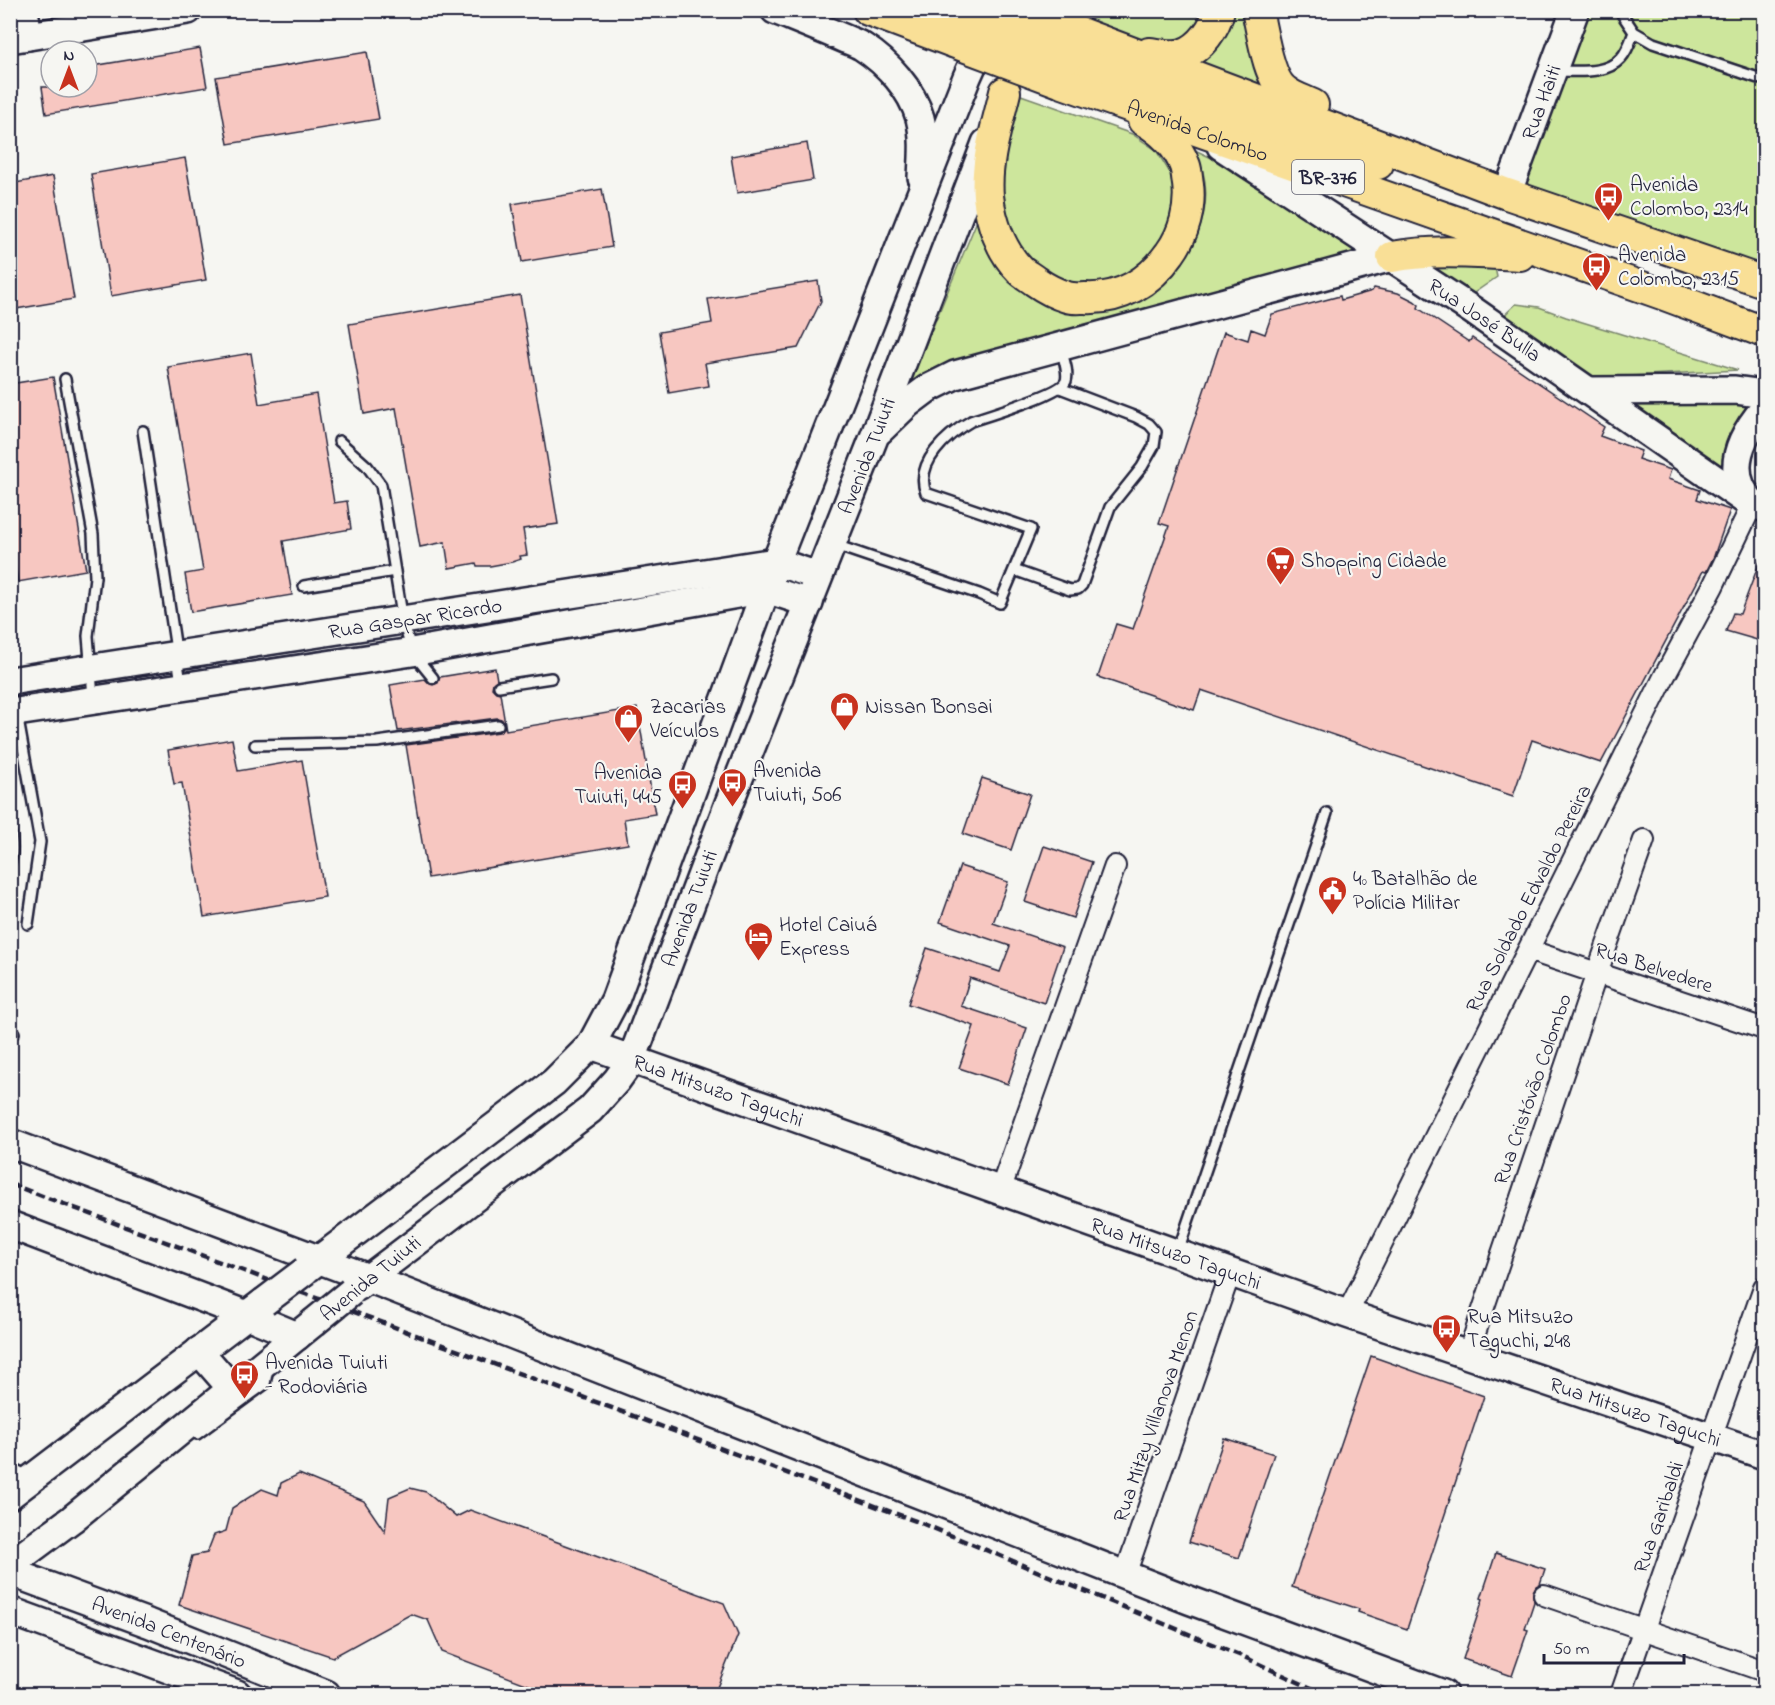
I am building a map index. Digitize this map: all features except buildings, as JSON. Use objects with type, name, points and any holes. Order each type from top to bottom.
[{"type":"main road","points":[[21,28],[188,10]]},
{"type":"main road","points":[[775,10],[863,47],[885,64],[902,83],[920,119],[923,150],[921,196]]},
{"type":"main road","name":"Avenida Colombo","points":[[868,10],[952,24],[1068,57],[1211,110],[1365,161],[1507,194]]},
{"type":"main road","name":"Avenida Tuiuti","points":[[10,1495],[21,1473],[199,1351],[554,1082],[591,1045],[615,1000],[776,562],[968,77],[997,10]]},
{"type":"main road","name":"Avenida Colombo","points":[[1020,10],[1068,57],[1104,98],[1764,332]]},
{"type":"main road","name":"Avenida Tuiuti","points":[[10,1565],[72,1519],[233,1390],[359,1285],[590,1110],[632,1059],[729,803],[875,435],[1005,92],[1041,10]]},
{"type":"main road","points":[[1123,48],[1161,55],[1183,54],[1200,44],[1211,31],[1219,10]]},
{"type":"main road","points":[[1257,10],[1272,75],[1282,89],[1293,96],[1419,148],[1507,194]]},
{"type":"main road","name":"Rua Haiti","points":[[1507,194],[1575,10]]},
{"type":"main road","name":"Avenida Colombo","points":[[1068,57],[1123,48],[1507,194],[1764,282]]},
{"type":"main road","points":[[1005,92],[989,159],[988,195],[993,223],[1005,251],[1021,271],[1046,288],[1069,298],[1098,299],[1123,293],[1143,282],[1165,261],[1179,242],[1186,219],[1189,194],[1185,165],[1172,143],[1155,127],[1104,98]]},
{"type":"main road","name":"Rua José Bulla","points":[[1202,133],[1392,257],[1758,508]]},
{"type":"main road","points":[[875,435],[907,404],[927,389],[955,375],[1392,257],[1442,251],[1553,256]]},
{"type":"main road","points":[[1590,391],[1735,390],[1764,394]]},
{"type":"main road","points":[[1758,508],[1742,488],[1737,474],[1737,457],[1744,437],[1764,409]]},
{"type":"main road","name":"Rua Gaspar Ricardo","points":[[14,712],[412,652],[704,586],[776,562],[818,576]]},
{"type":"main road","name":"Rua Gaspar Ricardo","points":[[10,681],[403,621],[704,586],[766,589],[809,603]]},
{"type":"main road","name":"Rua Mitsuzo Taguchi","points":[[591,1045],[1347,1314],[1764,1455]]},
{"type":"main road","points":[[10,1143],[359,1285],[1443,1695]]},
{"type":"main road","points":[[455,1157],[487,1187]]},
{"type":"main road","points":[[10,1225],[255,1308],[305,1330]]},
{"type":"main road","points":[[199,1351],[233,1390]]},
{"type":"main road","name":"Avenida Centenário","points":[[10,1572],[148,1623],[326,1695]]},
{"type":"main road","name":"Avenida Centenário","points":[[10,1611],[237,1695]]},
{"type":"street","name":"Rua Soldado Edvaldo Pereira","points":[[1347,1314],[1665,677],[1713,586],[1758,508]]},
{"type":"street","name":"Rua Cristóvão Colombo","points":[[1468,1354],[1644,840]]},
{"type":"street","points":[[1000,1191],[1115,867]]},
{"type":"street","name":"Rua Belvedere","points":[[1528,950],[1764,1029]]},
{"type":"street","name":"Rua Mitzy Villanova Menon","points":[[1125,1575],[1230,1273]]},
{"type":"street","name":"Rua Garibaldi","points":[[1621,1695],[1764,1287]]},
{"type":"street","points":[[1544,1595],[1764,1671]]},
{"type":"lane","points":[[1625,12],[1634,32],[1653,43],[1764,81]]},
{"type":"lane","points":[[1552,71],[1607,68],[1622,58],[1634,32]]},
{"type":"lane","points":[[831,544],[1000,603],[1030,530],[926,493],[924,481],[927,467],[939,447],[971,421],[1025,403],[1064,385],[1067,377],[1060,346]]},
{"type":"lane","points":[[64,379],[93,534],[95,577],[88,636],[93,700]]},
{"type":"lane","points":[[1014,570],[1070,590],[1078,590],[1082,585],[1110,507],[1142,467],[1154,446],[1155,432],[1149,424],[1060,388]]},
{"type":"lane","points":[[144,431],[181,686]]},
{"type":"lane","points":[[339,441],[367,466],[381,485],[403,621],[412,652],[434,678]]},
{"type":"lane","points":[[304,586],[395,571]]},
{"type":"lane","points":[[498,686],[551,678]]},
{"type":"lane","points":[[14,712],[39,842],[28,924]]},
{"type":"lane","points":[[255,745],[377,742],[447,728],[498,725]]},
{"type":"lane","points":[[1177,1254],[1327,813]]},
{"type":"lane","points":[[10,828],[13,842],[10,863]]},
{"type":"lane","points":[[191,1439],[265,1384],[269,1360]]},
{"type":"lane","points":[[72,1519],[100,1507],[127,1487]]},
{"type":"green space","points":[[1067,10],[1215,11],[1203,30],[1162,50],[1066,12]]},
{"type":"green space","points":[[1233,11],[1251,11],[1255,65],[1258,77],[1270,86],[1269,92],[1195,62]]},
{"type":"green space","points":[[1576,11],[1764,11],[1764,278],[1507,194]]},
{"type":"green space","points":[[1021,95],[1132,134],[1156,150],[1172,176],[1176,201],[1160,251],[1117,282],[1081,286],[1051,279],[1022,259],[997,200],[1002,146]]},
{"type":"green space","points":[[1195,150],[1274,188],[1366,258],[908,387],[981,211],[1025,284],[1152,291],[1172,276],[1182,263],[1190,252],[1200,226],[1206,198],[1203,172]]},
{"type":"green space","points":[[1430,263],[1495,268],[1497,277],[1468,297],[1426,273]]},
{"type":"green space","points":[[1516,304],[1539,307],[1738,370],[1592,378],[1497,322]]},
{"type":"green space","points":[[1590,391],[1764,394],[1741,488]]},
{"type":"railway","points":[[10,1184],[921,1523],[1244,1657],[1324,1694]]},
{"type":"place","name":"Avenida Colombo, 2314","points":[[1609,222]]},
{"type":"place","name":"Avenida Colombo, 2315","points":[[1597,292]]},
{"type":"place","name":"Shopping Cidade","points":[[1280,586]]},
{"type":"place","name":"Nissan Bonsai","points":[[844,732]]},
{"type":"place","name":"Zacarias Veículos","points":[[629,744]]},
{"type":"place","name":"Avenida Tuiuti, 506","points":[[732,808]]},
{"type":"place","name":"Avenida Tuiuti, 445","points":[[683,810]]},
{"type":"place","name":"4º Batalhão de Polícia Militar","points":[[1332,916]]},
{"type":"place","name":"Hotel Caiuá Express","points":[[758,962]]},
{"type":"place","name":"Rua Mitsuzo Taguchi, 248","points":[[1446,1354]]},
{"type":"place","name":"Avenida Tuiuti - Rodoviária","points":[[244,1400]]}]
